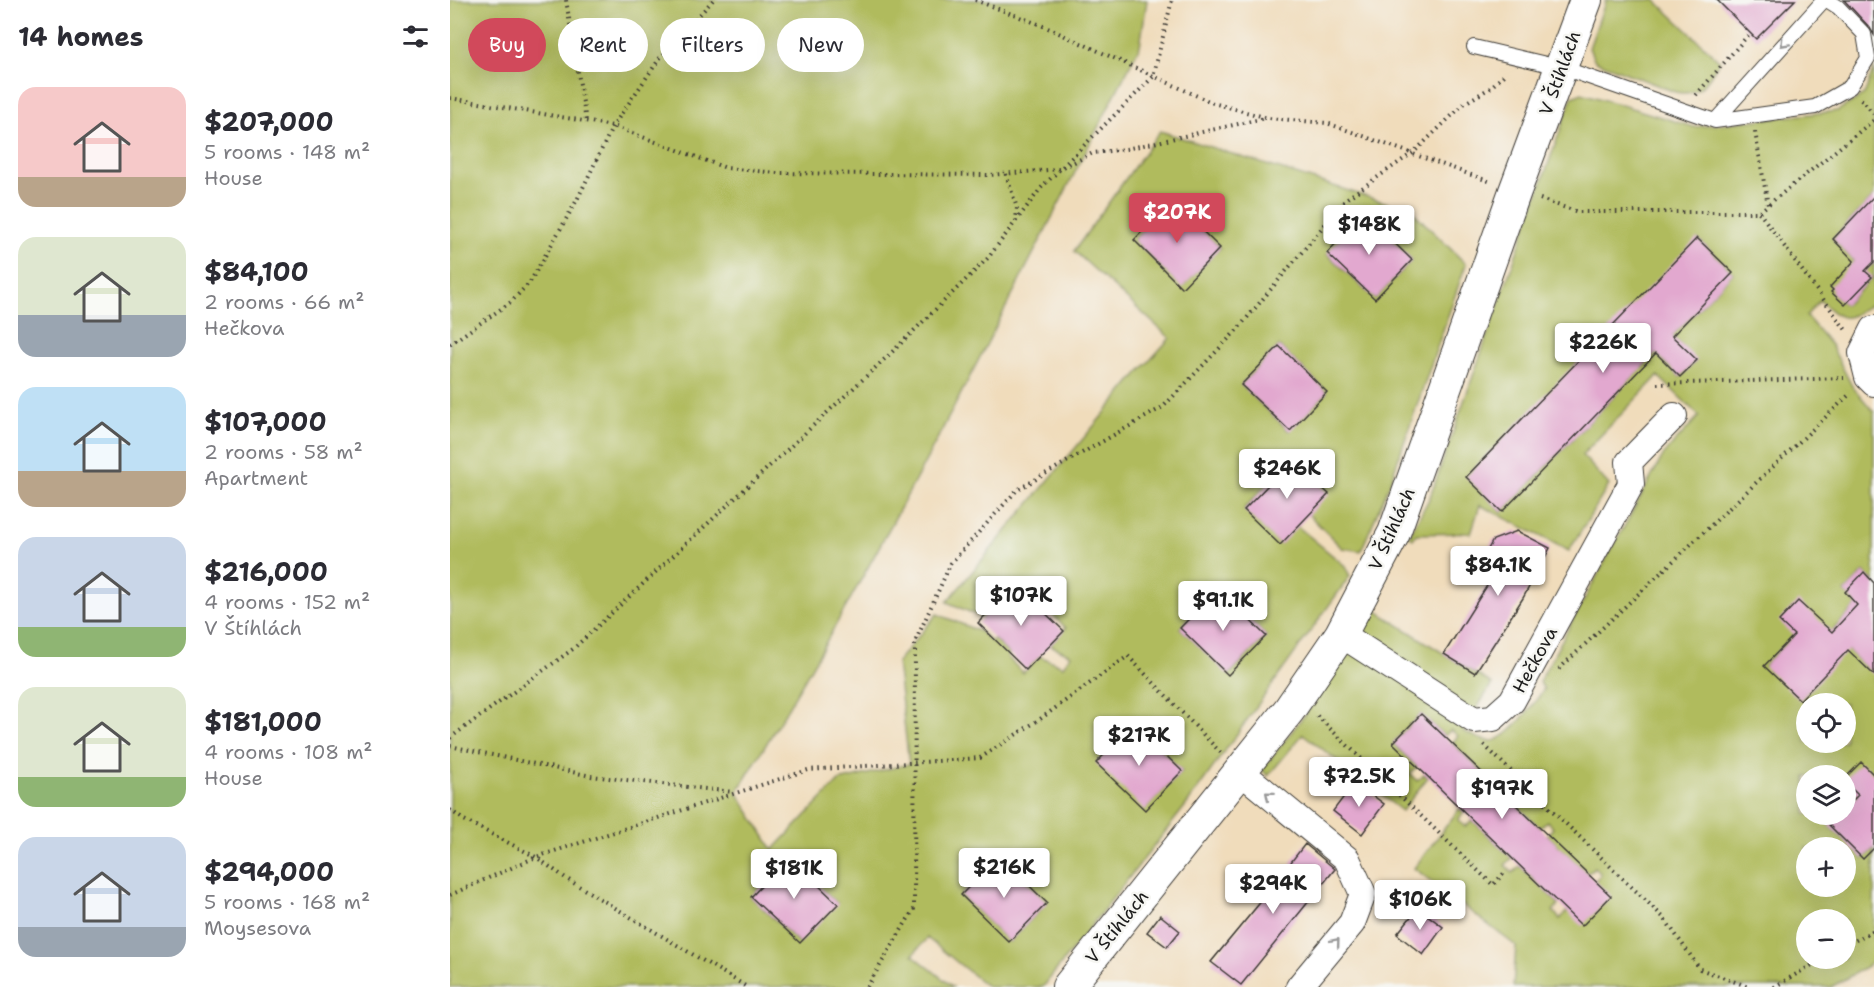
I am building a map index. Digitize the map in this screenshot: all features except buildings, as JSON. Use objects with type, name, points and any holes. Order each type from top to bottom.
[{"type":"street","name":"V Štíhlách","points":[[1068,987],[1289,710],[1341,634],[1394,533],[1515,191],[1563,68],[1586,0]]},
{"type":"street","points":[[1868,371],[1874,329]]},
{"type":"street","name":"Hečkova","points":[[1341,634],[1474,720],[1493,718],[1512,701],[1631,484],[1629,462],[1674,416]]},
{"type":"street","points":[[1241,772],[1347,859],[1363,894],[1352,923],[1299,987]]},
{"type":"lane","points":[[1474,47],[1563,68],[1715,122],[1815,107],[1850,87],[1871,54],[1864,34],[1838,7],[1825,0],[1715,122]]},
{"type":"path","points":[[566,0],[586,121]]},
{"type":"path","points":[[450,344],[511,302],[530,282],[577,200],[613,126],[660,58],[713,0]]},
{"type":"path","points":[[975,0],[1041,25],[1214,103],[1266,118],[1327,123],[1578,212],[1759,212],[1874,120]]},
{"type":"path","points":[[450,738],[573,649],[889,355],[988,258],[1041,188],[1153,77],[1172,0]]},
{"type":"path","points":[[1690,98],[1701,92],[1750,33]]},
{"type":"path","points":[[867,987],[914,909],[912,761],[915,642],[951,563],[1017,490],[1163,407],[1237,330],[1346,199],[1414,152],[1465,103],[1490,88],[1519,57]]},
{"type":"path","points":[[450,98],[613,126],[726,168],[777,173],[1006,174],[1060,169],[1093,153],[1126,149],[1266,118]]},
{"type":"path","points":[[1753,116],[1768,205]]},
{"type":"path","points":[[1006,174],[1017,208],[1016,221]]},
{"type":"path","points":[[1759,212],[1868,371]]},
{"type":"path","points":[[1658,384],[1868,371]]},
{"type":"path","points":[[1557,671],[1868,371]]},
{"type":"path","points":[[450,894],[536,857],[808,770],[980,758],[1040,719],[1128,656],[1241,772]]},
{"type":"path","points":[[1312,712],[1493,885],[1506,871]]},
{"type":"path","points":[[1477,738],[1664,918],[1700,969],[1749,987]]},
{"type":"path","points":[[450,746],[591,776],[737,792]]},
{"type":"path","points":[[450,810],[464,820],[536,857],[567,879],[747,987]]},
{"type":"path","points":[[1856,940],[1874,930]]},
{"type":"path","points":[[1774,987],[1805,969]]},
{"type":"green space","points":[[450,0],[1147,0],[1140,46],[995,329],[845,609],[737,792],[773,850],[839,781],[909,764],[897,662],[937,614],[981,632],[991,642],[994,639],[1023,673],[1039,656],[1063,666],[1071,655],[1050,645],[1066,628],[1041,603],[1045,599],[1038,592],[1034,596],[1018,581],[983,618],[947,602],[1133,379],[1170,338],[1074,251],[1160,131],[1412,211],[1466,264],[1390,483],[1361,551],[1342,548],[1309,515],[1310,477],[1316,470],[1300,455],[1273,477],[1244,509],[1280,544],[1297,526],[1344,565],[1350,576],[1187,804],[1043,987],[988,987],[927,938],[913,955],[953,987],[450,987]],"holes":[[[1172,201],[1220,248],[1182,287],[1134,240]],[[1364,214],[1412,260],[1375,299],[1327,254]],[[1279,346],[1327,392],[1289,431],[1241,385]],[[1218,589],[1266,636],[1229,675],[1180,628]],[[1134,724],[1182,771],[1145,809]],[[998,856],[1047,903],[1009,942],[961,895]],[[789,858],[837,903],[799,943],[751,897]]]},
{"type":"green space","points":[[1606,0],[1655,0],[1720,61],[1707,81],[1697,90],[1684,93],[1675,92],[1595,61],[1589,48]]},
{"type":"green space","points":[[1874,68],[1874,196],[1833,239],[1854,261],[1832,292],[1845,305],[1872,278],[1865,271],[1874,262],[1874,303],[1851,316],[1841,317],[1820,300],[1806,316],[1831,345],[1852,386],[1874,412],[1874,583],[1864,572],[1845,592],[1857,604],[1874,588],[1830,633],[1812,616],[1764,666],[1848,650],[1866,667],[1874,659],[1874,777],[1856,796],[1856,765],[1796,765],[1796,825],[1829,825],[1841,837],[1796,837],[1796,897],[1856,897],[1856,852],[1863,859],[1874,848],[1874,962],[1831,987],[1513,987],[1516,946],[1414,868],[1460,808],[1464,812],[1458,820],[1465,827],[1472,820],[1512,858],[1505,865],[1513,873],[1520,866],[1559,904],[1553,911],[1560,919],[1601,874],[1594,867],[1587,874],[1547,835],[1553,828],[1547,821],[1540,828],[1499,789],[1506,782],[1499,775],[1492,782],[1452,743],[1458,736],[1451,730],[1444,736],[1421,714],[1393,743],[1417,767],[1410,774],[1417,781],[1425,774],[1428,777],[1402,811],[1303,734],[1268,776],[1262,770],[1310,708],[1372,608],[1492,684],[1463,731],[1486,741],[1497,740],[1505,735],[1544,689],[1539,682],[1664,454],[1699,416],[1658,376],[1582,455],[1609,485],[1569,551],[1480,505],[1471,533],[1416,534],[1413,539],[1409,536],[1430,497],[1572,97],[1582,93],[1694,127],[1837,111],[1864,95]],"holes":[[[1698,239],[1733,273],[1672,336],[1696,361],[1680,377],[1656,353],[1502,512],[1467,477]]]}]
